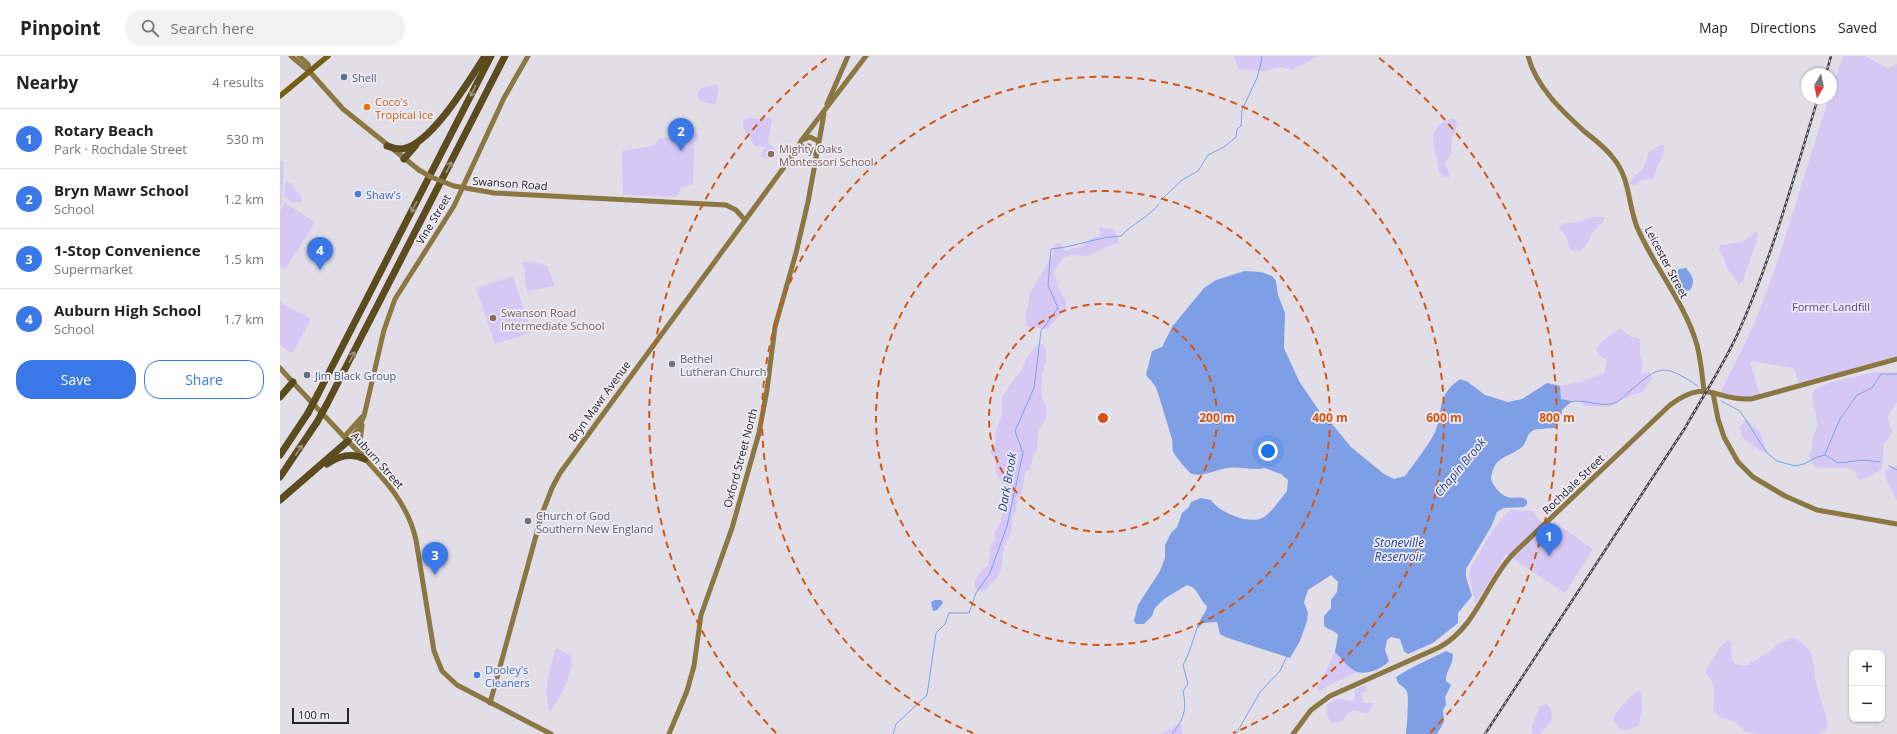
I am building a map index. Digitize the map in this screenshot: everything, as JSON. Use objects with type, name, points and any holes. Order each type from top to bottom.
[{"type":"highway","points":[[387,146],[403,149],[411,146],[421,138],[437,123],[454,103],[485,56]]},
{"type":"highway","points":[[280,455],[308,413],[491,56]]},
{"type":"highway","points":[[280,477],[317,422],[327,404],[505,56]]},
{"type":"highway","points":[[404,160],[421,138]]},
{"type":"highway","points":[[280,397],[293,382]]},
{"type":"highway","points":[[280,500],[311,473],[346,439]]},
{"type":"highway","points":[[311,473],[340,457],[354,455],[365,459]]},
{"type":"main road","points":[[280,96],[328,56]]},
{"type":"street","points":[[291,56],[310,72]]},
{"type":"street","points":[[299,56],[308,64],[310,72]]},
{"type":"street","name":"Vine Street","points":[[346,439],[354,436],[363,420],[384,330],[395,299],[403,284],[444,224],[463,189],[504,98],[528,56]]},
{"type":"street","points":[[825,111],[848,56]]},
{"type":"street","name":"Bryn Mawr Avenue","points":[[490,703],[542,514],[555,482],[744,219],[866,56]]},
{"type":"street","name":"Leicester Street","points":[[1528,56],[1533,72],[1545,90],[1568,116],[1609,152],[1621,170],[1628,186],[1638,228],[1671,290],[1696,342],[1704,390]]},
{"type":"street","name":"Swanson Road","points":[[310,72],[341,107],[404,160],[431,177],[454,186],[463,189],[494,193],[726,205],[736,210],[744,219]]},
{"type":"street","name":"Oxford Street North","points":[[669,734],[687,691],[694,666],[701,615],[732,528],[759,433],[767,390],[775,327],[805,215],[818,141],[825,111]]},
{"type":"street","points":[[802,140],[810,137],[818,141]]},
{"type":"street","points":[[798,148],[809,146],[816,154]]},
{"type":"street","points":[[1704,390],[1713,393],[1752,399],[1897,359]]},
{"type":"street","name":"Auburn Street","points":[[280,368],[365,459],[397,496],[412,525],[419,556],[433,647],[445,675],[457,685],[551,734]]},
{"type":"street","name":"Rochdale Street","points":[[1293,734],[1311,710],[1330,696],[1440,647],[1455,637],[1470,620],[1502,567],[1513,554],[1670,405],[1688,394],[1704,390]]},
{"type":"street","points":[[1713,393],[1718,419],[1724,437],[1738,462],[1753,477],[1784,496],[1818,510],[1897,524]]},
{"type":"street","name":"Vine Street","points":[[346,439],[361,418],[369,396]]},
{"type":"street","points":[[363,420],[360,443],[365,459]]},
{"type":"green space","points":[[1234,56],[1318,56],[1291,70],[1281,67],[1263,71],[1238,69]]},
{"type":"green space","name":"Former Landfill","points":[[1843,56],[1865,56],[1888,69],[1897,64],[1897,356],[1799,385],[1794,368],[1750,361],[1760,396],[1751,398],[1720,393],[1750,333],[1765,296],[1827,104],[1837,104],[1837,74]]},
{"type":"green space","points":[[717,84],[719,89],[716,104],[706,103],[698,99],[697,94],[701,88]]},
{"type":"green space","points":[[750,117],[760,120],[768,117],[772,118],[768,143],[775,148],[769,159],[760,156],[767,144],[764,147],[755,146],[743,128],[743,121]]},
{"type":"green space","points":[[1451,119],[1456,120],[1458,125],[1452,137],[1451,154],[1445,164],[1450,173],[1449,178],[1443,177],[1438,171],[1433,141],[1436,128],[1442,123]]},
{"type":"green space","points":[[683,133],[699,134],[697,142],[694,142],[693,184],[681,188],[677,197],[623,195],[622,151],[652,146],[660,139]]},
{"type":"green space","points":[[1660,145],[1664,145],[1663,157],[1658,164],[1654,178],[1642,180],[1634,185],[1629,184],[1632,178],[1643,169],[1649,152]]},
{"type":"green space","points":[[280,161],[284,162],[282,204],[280,204]]},
{"type":"green space","points":[[285,182],[291,183],[302,198],[301,202],[292,203],[284,196]]},
{"type":"green space","points":[[285,203],[315,222],[285,270],[280,267],[280,211]]},
{"type":"green space","points":[[1592,217],[1604,217],[1604,221],[1592,233],[1587,244],[1579,252],[1572,250],[1565,235],[1559,227],[1565,223],[1579,222]]},
{"type":"green space","points":[[1101,227],[1115,230],[1119,242],[1087,256],[1071,255],[1062,259],[1054,272],[1059,290],[1066,300],[1066,308],[1048,329],[1028,327],[1025,320],[1029,295],[1053,254],[1054,244],[1060,243],[1065,251],[1083,246],[1090,239],[1100,236],[1101,234],[1099,229]]},
{"type":"green space","points":[[1755,232],[1758,232],[1756,244],[1743,280],[1739,285],[1726,266],[1724,258],[1719,250],[1720,245],[1743,242]]},
{"type":"green space","points":[[523,262],[534,262],[547,266],[555,286],[527,291]]},
{"type":"green space","points":[[513,276],[532,332],[495,344],[476,288]]},
{"type":"green space","points":[[280,302],[309,318],[310,321],[293,352],[289,352],[280,345]]},
{"type":"green space","points":[[1619,329],[1631,337],[1636,337],[1640,340],[1640,353],[1643,365],[1641,372],[1644,374],[1650,372],[1652,378],[1645,389],[1640,393],[1627,397],[1608,407],[1585,406],[1579,402],[1561,399],[1560,386],[1581,382],[1604,373],[1607,361],[1599,355],[1596,349],[1600,343]]},
{"type":"green space","points":[[1038,344],[1043,344],[1046,349],[1046,361],[1042,375],[1041,395],[1047,408],[1046,418],[1038,431],[1037,450],[1033,456],[1030,470],[1025,472],[1022,493],[1017,500],[1016,511],[1012,519],[1011,533],[1004,546],[1001,569],[997,578],[986,590],[978,591],[975,588],[975,581],[979,573],[988,566],[991,545],[995,540],[995,532],[1000,523],[1005,504],[1004,488],[996,472],[995,459],[990,452],[996,443],[995,432],[1002,414],[1002,397],[1022,370],[1027,357]]},
{"type":"green space","points":[[1875,372],[1897,372],[1897,402],[1888,416],[1892,433],[1884,444],[1882,469],[1866,478],[1858,480],[1856,472],[1849,468],[1818,468],[1811,462],[1809,456],[1817,425],[1812,397],[1814,390],[1832,382]]},
{"type":"green space","points":[[1746,419],[1761,434],[1767,453],[1760,451],[1742,437],[1740,427]]},
{"type":"green space","points":[[1897,465],[1897,501],[1886,479],[1885,471]]},
{"type":"green space","points":[[1510,510],[1532,511],[1547,528],[1554,522],[1593,549],[1565,593],[1506,554],[1475,604],[1469,574],[1471,567],[1494,528]]},
{"type":"green space","points":[[1793,638],[1801,642],[1810,652],[1817,687],[1828,723],[1827,729],[1820,734],[1759,734],[1746,732],[1735,722],[1720,717],[1713,711],[1714,686],[1705,672],[1721,646],[1728,640],[1731,642],[1732,659],[1734,663],[1747,665],[1769,652],[1778,644]]},
{"type":"green space","points":[[556,648],[571,656],[572,662],[569,677],[550,712],[547,688],[549,672]]},
{"type":"green space","points":[[1335,652],[1357,672],[1320,690],[1317,688]]},
{"type":"green space","points":[[1362,686],[1367,687],[1367,691],[1361,694],[1364,703],[1372,703],[1373,706],[1367,714],[1354,710],[1341,721],[1335,723],[1331,722],[1327,716],[1326,705],[1338,699],[1352,701],[1355,698],[1355,690]]},
{"type":"green space","points":[[1638,691],[1641,691],[1642,711],[1639,726],[1626,730],[1619,728],[1613,719],[1624,703]]},
{"type":"green space","points":[[1547,704],[1551,709],[1552,721],[1540,734],[1532,734],[1532,726],[1540,706]]},
{"type":"green space","points":[[1179,724],[1182,725],[1182,734],[1160,734]]},
{"type":"water","points":[[1686,268],[1691,276],[1693,284],[1690,290],[1681,292],[1678,289],[1675,275],[1679,269]]},
{"type":"water","name":"Stoneville Reservoir","points":[[1245,271],[1261,272],[1272,276],[1276,281],[1278,295],[1285,313],[1284,348],[1299,381],[1324,418],[1332,424],[1351,447],[1384,474],[1394,479],[1405,476],[1421,455],[1435,432],[1442,403],[1447,391],[1460,379],[1468,382],[1485,395],[1508,402],[1522,399],[1547,383],[1560,386],[1561,399],[1572,401],[1562,410],[1561,418],[1555,428],[1531,431],[1522,447],[1502,458],[1495,466],[1491,479],[1496,489],[1503,495],[1510,498],[1522,498],[1527,500],[1527,504],[1524,507],[1504,508],[1497,512],[1491,527],[1466,569],[1466,577],[1472,596],[1458,613],[1458,623],[1433,643],[1408,654],[1404,651],[1400,639],[1391,637],[1387,640],[1385,650],[1389,661],[1374,671],[1365,673],[1357,672],[1335,652],[1338,635],[1324,626],[1324,616],[1331,608],[1331,600],[1337,592],[1338,582],[1331,575],[1308,590],[1304,602],[1308,613],[1307,621],[1300,641],[1290,658],[1225,637],[1220,634],[1217,622],[1203,623],[1198,628],[1207,606],[1196,591],[1187,585],[1164,599],[1155,608],[1152,616],[1144,624],[1136,624],[1134,621],[1138,605],[1160,571],[1165,558],[1165,545],[1171,533],[1177,527],[1182,513],[1189,507],[1191,502],[1201,498],[1211,500],[1215,505],[1227,513],[1243,519],[1251,520],[1264,517],[1287,491],[1288,480],[1281,474],[1264,468],[1232,468],[1197,475],[1190,473],[1173,451],[1172,439],[1157,390],[1146,375],[1152,351],[1162,347],[1172,327],[1204,288],[1216,280]]},
{"type":"water","points":[[941,600],[943,603],[937,610],[933,611],[931,602]]},
{"type":"water","points":[[1446,651],[1453,654],[1453,658],[1446,678],[1446,681],[1451,685],[1445,697],[1446,705],[1443,710],[1444,722],[1437,734],[1406,734],[1408,695],[1405,689],[1398,683],[1396,677]]},
{"type":"waterway","name":"Dark Brook","points":[[1163,198],[1182,180],[1198,171],[1208,155],[1224,147],[1236,137],[1237,129],[1241,126],[1242,110],[1257,78],[1262,59],[1261,56]]},
{"type":"waterway","name":"Dark Brook","points":[[893,734],[896,724],[927,695],[936,633],[945,624],[949,613],[969,613],[976,593],[990,573],[1007,526],[1023,453],[1015,431],[1034,388],[1041,331],[1058,308],[1048,285],[1051,249],[1103,238],[1121,236],[1151,213],[1159,204]]},
{"type":"waterway","name":"Chapin Brook","points":[[1570,402],[1581,401],[1604,404],[1615,403],[1640,382],[1656,372],[1663,370],[1677,374],[1698,386]]},
{"type":"waterway","points":[[1825,454],[1840,419],[1857,395],[1872,388],[1881,374],[1897,374]]},
{"type":"waterway","name":"Chapin Brook","points":[[1721,401],[1740,411],[1767,453],[1777,461],[1795,466],[1804,464],[1817,457],[1825,455],[1838,463],[1864,460],[1880,462]]},
{"type":"waterway","name":"Chapin Brook","points":[[1889,466],[1897,470]]},
{"type":"waterway","name":"Chapin Brook","points":[[1172,734],[1184,714],[1185,704],[1183,691],[1188,684],[1183,665],[1190,651],[1198,625]]},
{"type":"waterway","name":"Chapin Brook","points":[[1236,734],[1260,692],[1280,671],[1287,656]]},
{"type":"railway","points":[[1828,68],[1831,56]]},
{"type":"railway","points":[[1485,734],[1685,428],[1726,357],[1750,305],[1772,247],[1816,104]]},
{"type":"place","name":"Shell","points":[[344,77]]},
{"type":"place","name":"Coco's Tropical Ice","points":[[367,107]]},
{"type":"place","name":"Bryn Mawr School","points":[[681,151]]},
{"type":"place","name":"Mighty Oaks Montessori School","points":[[771,154]]},
{"type":"place","name":"Shaw's","points":[[358,194]]},
{"type":"place","name":"Auburn High School","points":[[320,270]]},
{"type":"place","name":"Swanson Road Intermediate School","points":[[493,318]]},
{"type":"place","name":"Bethel Lutheran Church","points":[[672,364]]},
{"type":"place","name":"Jim Black Group","points":[[307,375]]},
{"type":"place","name":"Church of God Southern New England","points":[[528,521]]},
{"type":"place","name":"Rotary Beach","points":[[1549,556]]},
{"type":"place","name":"1-Stop Convenience","points":[[435,575]]},
{"type":"place","name":"Dooley's Cleaners","points":[[477,675]]}]
